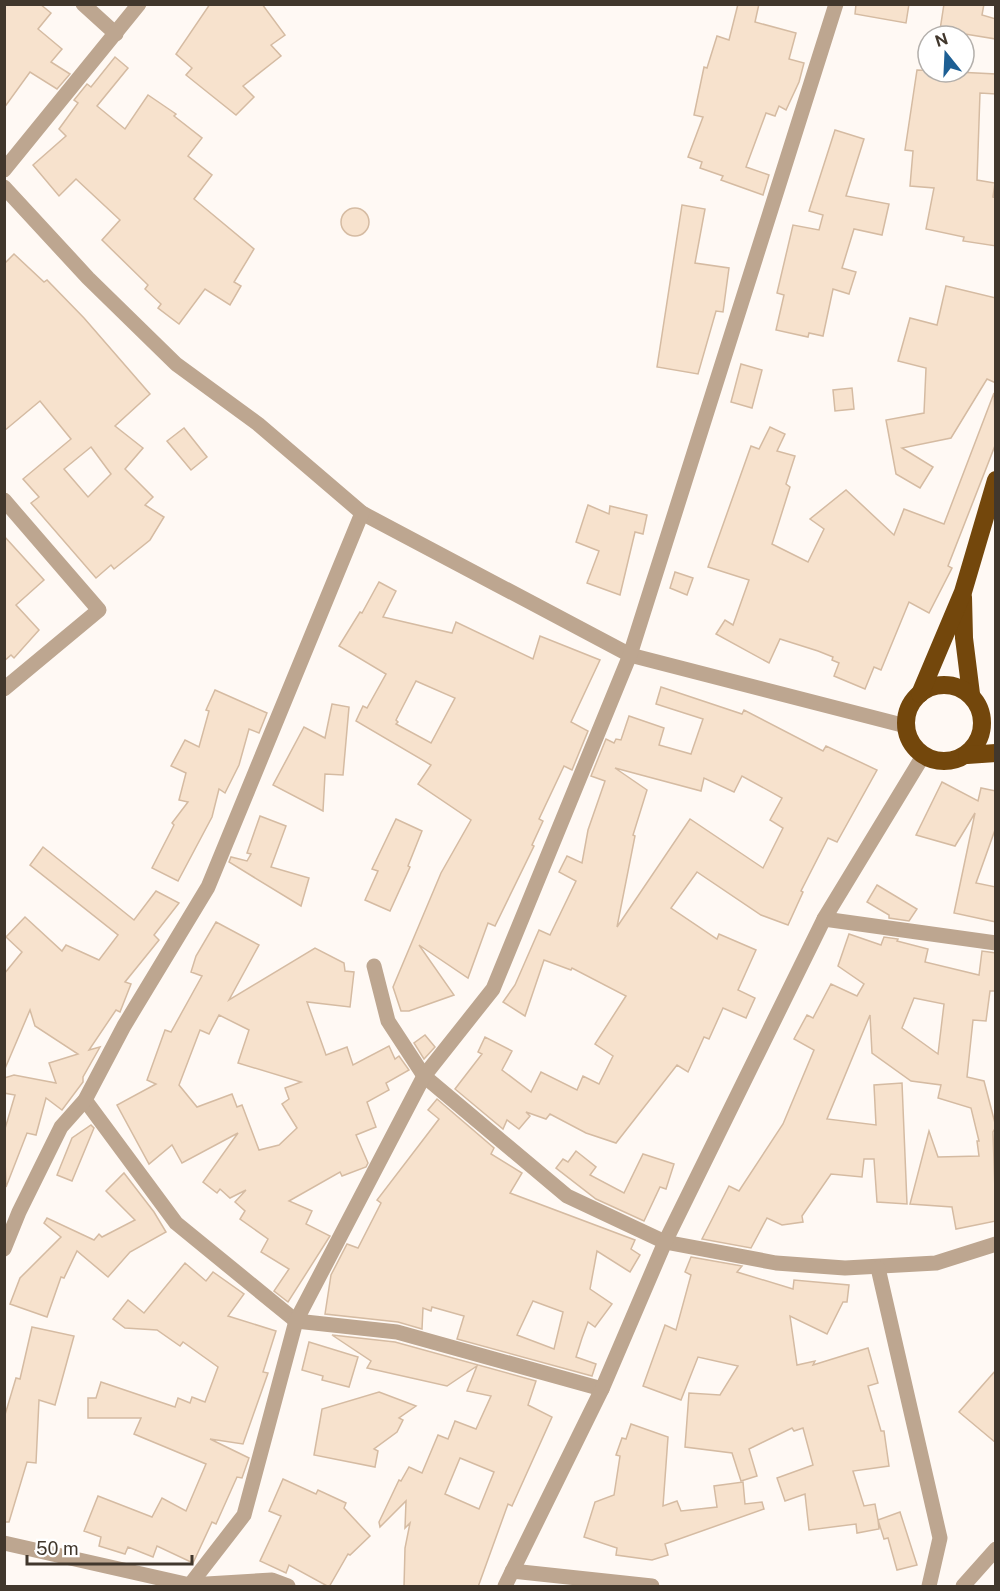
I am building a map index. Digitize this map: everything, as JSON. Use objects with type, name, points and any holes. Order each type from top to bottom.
[{"type":"highway","points":[[996,480],[963,592],[920,694],[908,709],[906,726],[908,738],[923,756],[938,762],[953,761],[967,755],[996,753]]},
{"type":"highway","points":[[963,592],[964,638],[971,694]]},
{"type":"highway","points":[[920,694],[935,686],[954,686],[971,694],[988,713],[978,744],[967,755]]},
{"type":"street","points":[[84,4],[116,34]]},
{"type":"street","points":[[4,170],[139,4]]},
{"type":"street","points":[[190,1586],[244,1515],[296,1321],[424,1076],[493,989],[630,655],[836,4]]},
{"type":"street","points":[[4,187],[88,278],[176,364],[258,424],[362,513],[630,655],[906,726]]},
{"type":"street","points":[[4,500],[99,610],[4,689]]},
{"type":"street","points":[[4,1249],[19,1212],[61,1127],[84,1100],[124,1026],[208,887],[362,513]]},
{"type":"street","points":[[505,1587],[602,1389],[665,1242],[824,919],[923,756]]},
{"type":"street","points":[[824,919],[996,943]]},
{"type":"street","points":[[374,966],[387,1021],[424,1076],[567,1196],[665,1242],[776,1263],[878,1268],[936,1263],[996,1244]]},
{"type":"street","points":[[84,1100],[176,1223],[296,1321],[397,1332],[602,1389]]},
{"type":"street","points":[[878,1268],[940,1538],[929,1587]]},
{"type":"street","points":[[4,1543],[190,1586],[272,1580],[288,1587]]},
{"type":"street","points":[[963,1587],[996,1549]]},
{"type":"street","points":[[512,1571],[652,1587]]},
{"type":"building","points":[[4,4],[40,4],[51,13],[38,29],[62,49],[51,62],[70,74],[57,89],[30,72],[4,108]]},
{"type":"building","points":[[210,4],[262,4],[285,35],[271,45],[281,56],[243,86],[254,97],[236,115],[186,75],[192,68],[176,54]]},
{"type":"building","points":[[738,4],[759,4],[755,22],[796,33],[789,59],[804,63],[799,82],[786,110],[779,106],[775,116],[766,113],[746,167],[769,175],[763,195],[721,180],[723,176],[700,168],[702,162],[688,157],[703,117],[694,115],[704,67],[707,68],[717,36],[729,40]]},
{"type":"building","points":[[856,4],[909,4],[906,23],[855,14]]},
{"type":"building","points":[[944,4],[984,4],[982,15],[996,19],[996,39],[976,36],[976,24],[941,24]]},
{"type":"building","points":[[115,57],[128,68],[97,106],[125,129],[148,95],[176,114],[174,116],[202,138],[188,156],[212,175],[194,199],[254,249],[234,282],[241,286],[230,305],[205,289],[179,324],[158,308],[161,304],[145,289],[148,285],[102,240],[120,220],[76,179],[59,196],[33,165],[66,136],[59,129],[78,103],[74,100],[87,84],[91,87]]},
{"type":"building","points":[[976,73],[996,74],[996,94],[980,93],[977,180],[995,183],[993,197],[996,198],[996,246],[963,241],[964,237],[926,229],[934,188],[910,186],[913,151],[905,150],[916,77],[916,84],[976,84]]},
{"type":"building","points":[[835,130],[864,139],[846,196],[889,204],[882,235],[854,229],[842,268],[856,272],[849,294],[833,289],[823,336],[809,333],[808,337],[776,330],[784,295],[777,293],[793,225],[819,230],[823,215],[809,211]]},
{"type":"building","points":[[682,205],[705,209],[695,263],[729,268],[723,312],[716,311],[698,374],[657,367]]},
{"type":"building","points":[[355,208],[365,212],[369,222],[365,232],[355,236],[345,232],[341,222],[345,212]]},
{"type":"building","points":[[14,254],[44,282],[47,280],[84,318],[150,394],[115,426],[143,448],[125,469],[153,497],[145,505],[164,517],[150,540],[114,569],[111,565],[96,578],[31,503],[39,497],[23,479],[71,439],[40,401],[4,431],[4,264]],"holes":[[[91,447],[111,474],[88,497],[64,469]]]},
{"type":"building","points":[[946,286],[996,298],[996,383],[987,379],[951,438],[902,448],[933,467],[920,488],[896,474],[886,420],[924,413],[926,368],[898,361],[910,318],[937,325]]},
{"type":"building","points":[[741,364],[762,370],[752,408],[731,402]]},
{"type":"building","points":[[852,388],[854,409],[835,411],[833,390]]},
{"type":"building","points":[[994,393],[996,443],[948,566],[952,568],[929,613],[909,602],[881,670],[874,667],[865,689],[834,676],[839,663],[832,660],[833,657],[818,651],[780,639],[769,663],[716,634],[725,620],[733,625],[749,580],[708,567],[751,446],[759,449],[770,427],[785,434],[777,451],[795,456],[786,484],[790,487],[772,544],[808,562],[824,529],[810,519],[846,490],[894,535],[904,509],[944,524]]},
{"type":"building","points":[[184,428],[207,457],[191,470],[167,441]]},
{"type":"building","points":[[588,505],[609,514],[610,506],[647,515],[643,534],[635,532],[620,595],[587,583],[599,551],[576,542]]},
{"type":"building","points":[[4,536],[44,580],[16,605],[39,630],[14,658],[11,655],[4,661]]},
{"type":"building","points":[[675,572],[693,578],[687,595],[670,588]]},
{"type":"building","points":[[379,582],[396,591],[383,617],[452,633],[456,622],[533,659],[540,636],[600,660],[571,722],[588,731],[572,770],[564,766],[539,819],[543,821],[532,845],[534,846],[495,926],[488,923],[468,978],[419,945],[454,995],[409,1011],[401,1011],[393,987],[441,873],[471,820],[418,784],[431,765],[356,721],[363,706],[367,708],[386,674],[339,646],[360,612],[362,613]],"holes":[[[416,681],[455,698],[431,743],[396,724]]]},
{"type":"building","points":[[661,687],[742,714],[744,710],[823,751],[826,746],[877,770],[837,842],[828,838],[801,891],[803,892],[788,925],[761,915],[697,872],[671,908],[717,939],[719,934],[756,950],[738,990],[755,998],[746,1018],[723,1008],[709,1039],[704,1037],[688,1072],[677,1065],[616,1143],[586,1133],[550,1114],[546,1119],[526,1112],[530,1116],[519,1129],[507,1120],[503,1129],[455,1089],[482,1054],[478,1052],[485,1037],[512,1051],[502,1070],[531,1092],[541,1072],[577,1090],[583,1076],[599,1084],[613,1056],[595,1044],[626,996],[572,968],[571,970],[544,960],[525,1016],[503,1002],[515,985],[539,930],[550,935],[576,881],[559,872],[567,856],[582,863],[588,830],[605,781],[591,776],[606,739],[614,743],[616,739],[621,740],[629,716],[664,728],[659,745],[691,754],[703,719],[656,704]],"holes":[[[615,768],[701,791],[704,778],[734,792],[742,776],[782,798],[770,820],[783,828],[763,868],[690,819],[617,927],[635,836],[633,835],[647,790]]]},
{"type":"building","points":[[215,690],[267,713],[259,733],[249,729],[239,765],[225,793],[219,789],[212,817],[178,881],[152,868],[174,825],[172,823],[188,802],[179,800],[186,773],[171,766],[185,740],[199,747],[209,711],[206,710]]},
{"type":"building","points":[[332,704],[349,707],[343,775],[325,774],[323,811],[273,785],[304,727],[325,738]]},
{"type":"building","points":[[942,782],[978,801],[981,788],[996,791],[996,827],[976,883],[996,887],[996,922],[954,913],[975,813],[955,846],[916,835]]},
{"type":"building","points":[[260,816],[286,826],[271,867],[309,878],[301,906],[229,862],[231,857],[247,861],[251,854],[247,853]]},
{"type":"building","points":[[396,819],[422,831],[408,866],[410,867],[390,911],[365,900],[378,871],[372,869]]},
{"type":"building","points":[[43,847],[134,920],[156,891],[179,903],[154,935],[159,940],[125,982],[131,984],[120,1012],[116,1010],[89,1050],[100,1047],[83,1077],[83,1082],[62,1110],[46,1098],[36,1135],[27,1133],[6,1187],[4,1132],[15,1095],[4,1093],[4,1078],[14,1075],[56,1083],[49,1063],[78,1054],[35,1026],[30,1010],[4,1071],[4,974],[22,952],[6,937],[25,917],[62,951],[66,945],[99,960],[118,935],[30,865]]},
{"type":"building","points":[[877,885],[917,909],[909,921],[889,918],[889,915],[867,902]]},
{"type":"building","points":[[216,922],[259,945],[229,1000],[315,948],[344,963],[345,971],[354,972],[350,1007],[307,1002],[326,1055],[347,1047],[353,1065],[389,1046],[395,1059],[399,1056],[409,1070],[386,1083],[389,1090],[367,1102],[376,1127],[356,1135],[368,1163],[366,1167],[342,1176],[340,1172],[289,1201],[312,1211],[306,1224],[330,1236],[288,1302],[274,1291],[289,1269],[261,1252],[268,1239],[240,1219],[245,1211],[235,1202],[246,1190],[230,1198],[220,1189],[217,1193],[203,1182],[238,1133],[182,1163],[172,1145],[149,1164],[117,1105],[156,1084],[147,1080],[165,1030],[171,1032],[202,976],[191,972],[196,956]],"holes":[[[219,1015],[249,1030],[238,1063],[301,1082],[285,1088],[289,1099],[282,1104],[297,1128],[279,1145],[259,1150],[242,1105],[237,1107],[232,1094],[197,1107],[179,1085],[200,1030],[209,1034]]]},
{"type":"building","points":[[849,934],[881,945],[884,937],[898,939],[897,941],[928,949],[925,962],[979,975],[982,951],[996,953],[996,991],[990,991],[986,1021],[973,1020],[967,1077],[984,1081],[996,1127],[993,1132],[996,1221],[956,1229],[952,1207],[910,1204],[929,1131],[938,1157],[979,1156],[977,1141],[979,1141],[971,1108],[938,1098],[941,1085],[911,1081],[872,1053],[870,1015],[827,1119],[876,1125],[874,1085],[902,1083],[907,1204],[877,1202],[874,1159],[864,1159],[862,1177],[831,1174],[802,1216],[803,1222],[782,1225],[767,1218],[751,1248],[702,1239],[729,1186],[739,1191],[783,1124],[814,1050],[794,1039],[807,1015],[813,1018],[831,984],[857,996],[864,984],[838,966]],"holes":[[[914,998],[944,1004],[938,1054],[902,1028]]]},
{"type":"building","points":[[425,1035],[435,1047],[424,1059],[414,1043]]},
{"type":"building","points":[[437,1099],[494,1148],[491,1154],[522,1173],[510,1193],[635,1240],[631,1249],[640,1255],[630,1272],[597,1251],[590,1289],[612,1304],[595,1327],[588,1322],[576,1357],[596,1364],[592,1376],[457,1339],[464,1316],[432,1307],[431,1311],[423,1308],[422,1329],[398,1322],[325,1314],[331,1275],[347,1244],[358,1248],[381,1203],[377,1200],[439,1119],[428,1110]],"holes":[[[533,1301],[563,1312],[554,1349],[517,1335]]]},
{"type":"building","points":[[91,1125],[94,1128],[72,1181],[57,1175],[72,1138]]},
{"type":"building","points":[[576,1151],[596,1167],[590,1175],[624,1193],[643,1154],[674,1164],[666,1189],[660,1187],[644,1221],[596,1199],[556,1168],[563,1159],[568,1162]]},
{"type":"building","points":[[124,1173],[154,1212],[166,1232],[130,1252],[108,1277],[77,1251],[64,1278],[61,1277],[47,1317],[10,1304],[20,1278],[61,1237],[44,1223],[47,1218],[94,1240],[99,1234],[102,1237],[135,1220],[106,1191]]},
{"type":"building","points":[[691,1257],[742,1266],[737,1272],[793,1289],[794,1280],[849,1285],[847,1302],[843,1302],[827,1334],[790,1316],[797,1365],[815,1361],[813,1365],[868,1348],[878,1383],[868,1386],[881,1431],[884,1431],[889,1466],[853,1471],[864,1506],[875,1504],[879,1529],[857,1533],[856,1524],[809,1530],[805,1494],[785,1501],[777,1478],[813,1465],[803,1428],[794,1431],[792,1428],[749,1449],[757,1476],[741,1481],[732,1453],[685,1447],[689,1393],[720,1395],[738,1366],[698,1357],[681,1400],[643,1386],[665,1325],[676,1330],[691,1275],[685,1272]]},
{"type":"building","points":[[185,1263],[206,1281],[213,1272],[244,1294],[228,1316],[276,1331],[263,1372],[268,1373],[243,1444],[210,1439],[249,1458],[242,1478],[237,1477],[216,1524],[212,1522],[193,1563],[157,1546],[153,1557],[128,1547],[125,1554],[99,1546],[101,1537],[84,1531],[98,1496],[152,1517],[162,1498],[186,1511],[206,1464],[134,1434],[141,1418],[88,1418],[88,1398],[96,1398],[101,1382],[175,1407],[178,1398],[190,1403],[192,1397],[205,1402],[218,1367],[183,1342],[180,1346],[157,1330],[125,1328],[113,1319],[128,1300],[144,1313]]},
{"type":"building","points":[[32,1327],[74,1336],[55,1405],[39,1400],[36,1463],[27,1462],[9,1522],[4,1522],[4,1418],[16,1378],[20,1379]]},
{"type":"building","points":[[332,1335],[395,1342],[536,1381],[528,1405],[552,1417],[512,1506],[508,1504],[478,1587],[404,1587],[405,1548],[410,1523],[405,1528],[406,1501],[380,1527],[379,1522],[399,1480],[401,1481],[409,1467],[422,1473],[438,1435],[448,1439],[455,1421],[476,1429],[491,1396],[467,1391],[477,1366],[447,1386],[367,1368],[371,1361]],"holes":[[[460,1458],[494,1472],[479,1509],[445,1494]]]},
{"type":"building","points":[[309,1342],[358,1357],[349,1387],[322,1380],[323,1376],[302,1370]]},
{"type":"building","points":[[996,1370],[996,1443],[959,1412]]},
{"type":"building","points":[[379,1392],[416,1406],[399,1418],[403,1420],[397,1432],[374,1449],[378,1451],[375,1467],[314,1455],[322,1409]]},
{"type":"building","points":[[631,1424],[668,1437],[663,1506],[677,1501],[681,1511],[717,1507],[714,1486],[743,1482],[745,1504],[762,1502],[764,1509],[665,1544],[668,1555],[652,1560],[616,1555],[617,1548],[584,1537],[595,1502],[614,1495],[620,1456],[616,1455],[622,1438],[626,1439]]},
{"type":"building","points":[[283,1479],[316,1494],[318,1490],[346,1503],[344,1508],[370,1536],[350,1555],[348,1554],[329,1587],[289,1565],[286,1573],[260,1561],[281,1516],[269,1511]]},
{"type":"building","points":[[900,1512],[917,1565],[897,1570],[888,1538],[884,1539],[878,1520]]}]
